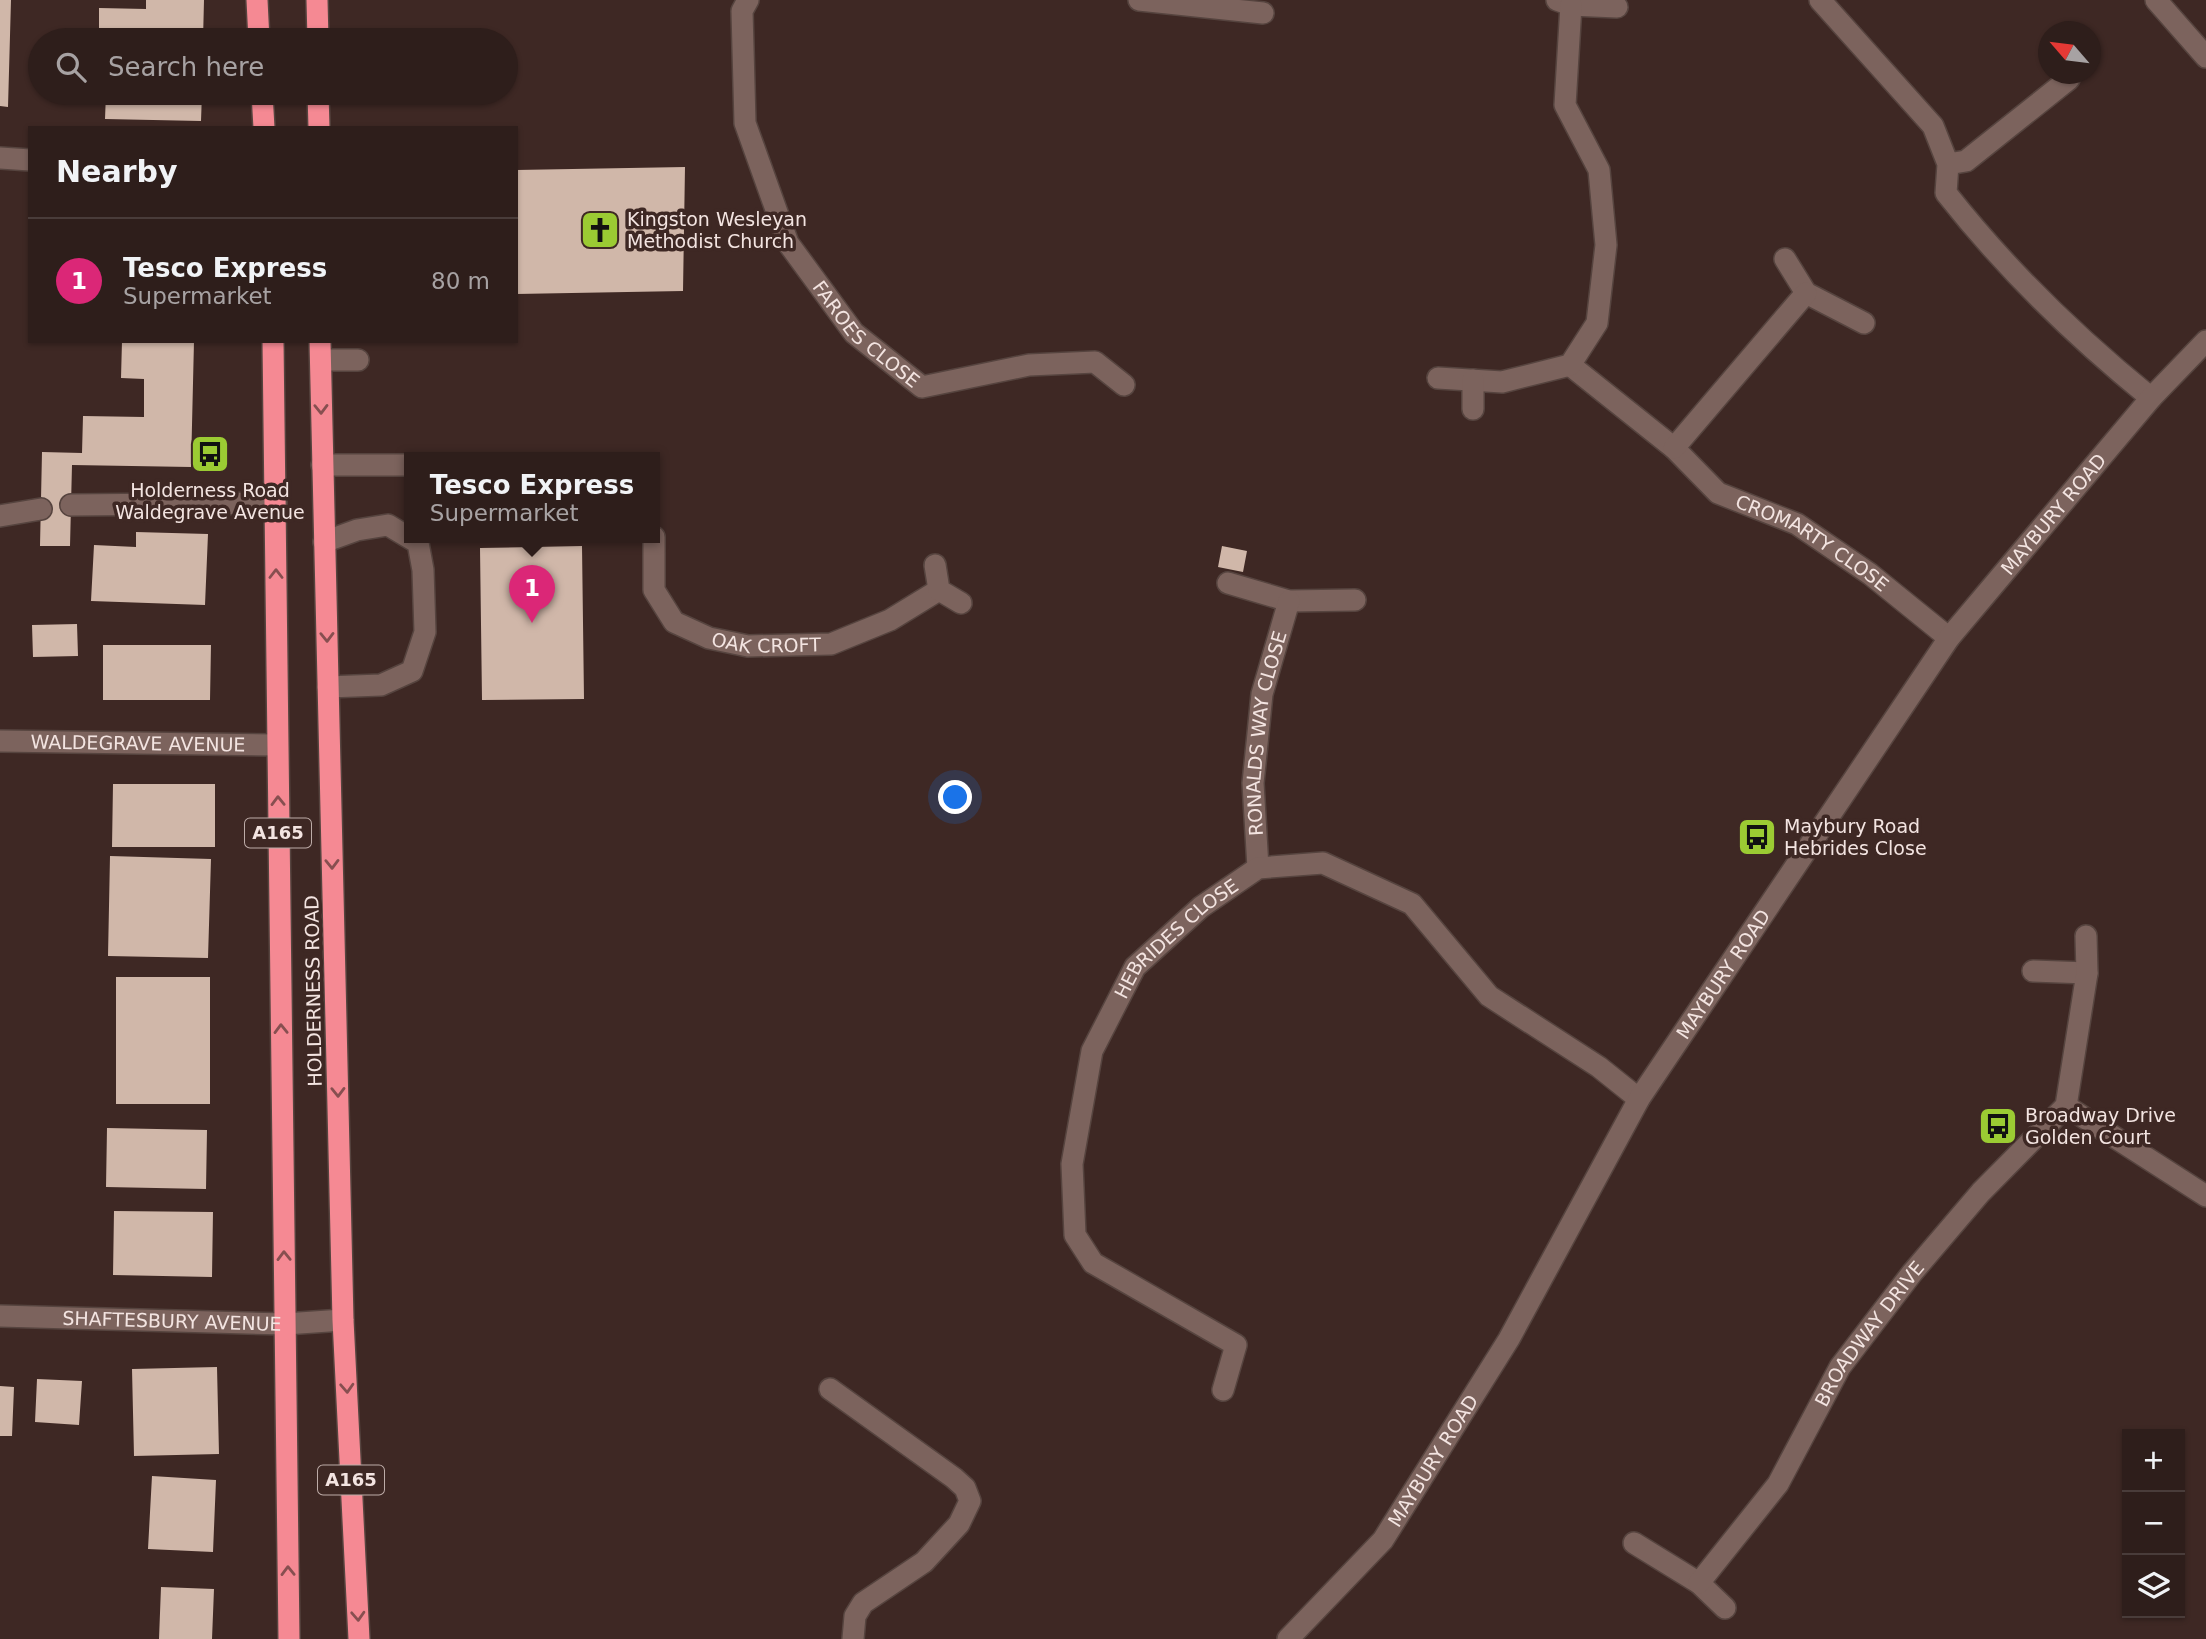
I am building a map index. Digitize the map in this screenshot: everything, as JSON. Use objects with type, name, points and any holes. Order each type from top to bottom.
[{"type":"highway","points":[[257,0],[258,28]]},
{"type":"highway","points":[[317,0],[318,28]]},
{"type":"highway","points":[[263,105],[264,126]]},
{"type":"highway","points":[[318,105],[319,126]]},
{"type":"highway","name":"HOLDERNESS ROAD","points":[[273,343],[289,1639]]},
{"type":"highway","name":"HOLDERNESS ROAD","points":[[321,351],[344,1320],[359,1639]]},
{"type":"street","name":"FAROES CLOSE","points":[[748,0],[742,11],[745,123],[788,243],[854,333],[922,387],[1029,365],[1095,362],[1124,385]]},
{"type":"street","points":[[1820,0],[1933,126],[1948,164],[1946,193],[1978,233],[2112,366],[2151,398]]},
{"type":"street","points":[[2156,0],[2206,57]]},
{"type":"street","points":[[1151,1],[1263,13]]},
{"type":"street","points":[[1438,378],[1502,382],[1570,365],[1597,323],[1606,245],[1599,170],[1565,105],[1564,3],[1617,7]]},
{"type":"street","points":[[1948,164],[1966,161],[2063,84]]},
{"type":"street","points":[[0,158],[28,160]]},
{"type":"street","points":[[1785,258],[1806,293],[1864,323]]},
{"type":"street","points":[[1674,448],[1806,293]]},
{"type":"street","name":"MAYBURY ROAD","points":[[1287,1639],[1382,1540],[1509,1339],[1639,1099],[1949,638],[2151,398],[2206,341]]},
{"type":"street","points":[[321,351],[358,360]]},
{"type":"street","name":"CROMARTY CLOSE","points":[[1570,365],[1674,448],[1718,492],[1797,524],[1870,575],[1949,638]]},
{"type":"street","points":[[1473,380],[1474,409]]},
{"type":"street","points":[[322,465],[404,465]]},
{"type":"street","points":[[71,505],[276,503]]},
{"type":"street","points":[[0,516],[41,509]]},
{"type":"street","points":[[324,542],[357,530],[388,525],[404,535]]},
{"type":"street","points":[[328,687],[381,685],[412,671],[425,632],[423,570],[418,543]]},
{"type":"street","name":"OAK CROFT","points":[[654,543],[654,590],[674,622],[709,638],[748,646],[831,644],[890,620],[939,590]]},
{"type":"street","points":[[935,565],[939,590],[961,603]]},
{"type":"street","points":[[1228,583],[1289,601],[1355,600]]},
{"type":"street","name":"RONALDS WAY CLOSE","points":[[1258,868],[1253,783],[1262,694],[1289,601]]},
{"type":"street","name":"WALDEGRAVE AVENUE","points":[[0,741],[277,745]]},
{"type":"street","name":"HEBRIDES CLOSE","points":[[1223,1390],[1236,1345],[1093,1263],[1075,1235],[1072,1164],[1092,1051],[1135,967],[1201,907],[1258,868],[1324,863],[1412,904],[1489,996],[1599,1067],[1639,1099]]},
{"type":"street","points":[[2086,936],[2087,973],[2066,1106],[2206,1196]]},
{"type":"street","points":[[2033,971],[2087,973]]},
{"type":"street","name":"BROADWAY DRIVE","points":[[1699,1583],[1778,1483],[1840,1367],[1912,1273],[1981,1192],[2066,1106]]},
{"type":"street","name":"SHAFTESBURY AVENUE","points":[[0,1315],[285,1324],[344,1320]]},
{"type":"street","points":[[830,1389],[954,1478],[965,1488],[970,1501],[959,1524],[924,1562],[863,1603],[855,1616],[853,1639]]},
{"type":"street","points":[[1634,1543],[1699,1583],[1725,1608]]},
{"type":"building","points":[[0,0],[11,0],[8,107],[0,106]]},
{"type":"building","points":[[146,0],[204,0],[203,28],[99,28],[99,8],[146,9]]},
{"type":"building","points":[[106,105],[202,105],[201,121],[105,119]]},
{"type":"building","name":"Kingston Wesleyan Methodist Church","points":[[685,167],[683,291],[518,294],[518,170]]},
{"type":"building","points":[[122,343],[194,343],[191,467],[72,465],[70,546],[40,546],[42,452],[82,453],[83,416],[144,417],[144,379],[121,378]]},
{"type":"building","points":[[136,532],[208,534],[205,605],[91,601],[94,545],[136,547]]},
{"type":"building","points":[[582,546],[584,699],[482,700],[480,548]]},
{"type":"building","points":[[1222,546],[1247,551],[1243,572],[1218,567]]},
{"type":"building","points":[[77,624],[78,656],[33,657],[32,625]]},
{"type":"building","points":[[103,645],[211,645],[210,700],[103,700]]},
{"type":"building","points":[[113,784],[215,784],[215,847],[112,847]]},
{"type":"building","points":[[110,856],[211,859],[208,958],[108,956]]},
{"type":"building","points":[[116,977],[210,977],[210,1104],[116,1104]]},
{"type":"building","points":[[107,1128],[207,1130],[206,1189],[106,1187]]},
{"type":"building","points":[[114,1211],[213,1212],[212,1277],[113,1275]]},
{"type":"building","points":[[217,1367],[219,1454],[134,1456],[132,1369]]},
{"type":"building","points":[[37,1379],[82,1381],[79,1425],[35,1422]]},
{"type":"building","points":[[0,1386],[14,1387],[12,1436],[0,1436]]},
{"type":"building","points":[[152,1476],[216,1480],[213,1552],[148,1549]]},
{"type":"building","points":[[161,1587],[214,1589],[212,1639],[159,1639]]},
{"type":"place","name":"Kingston Wesleyan Methodist Church","points":[[600,230]]},
{"type":"place","name":"Holderness Road Waldegrave Avenue","points":[[210,454]]},
{"type":"place","name":"Tesco Express","points":[[532,623]]},
{"type":"place","name":"Maybury Road Hebrides Close","points":[[1757,837]]},
{"type":"place","name":"Broadway Drive Golden Court","points":[[1998,1126]]}]
